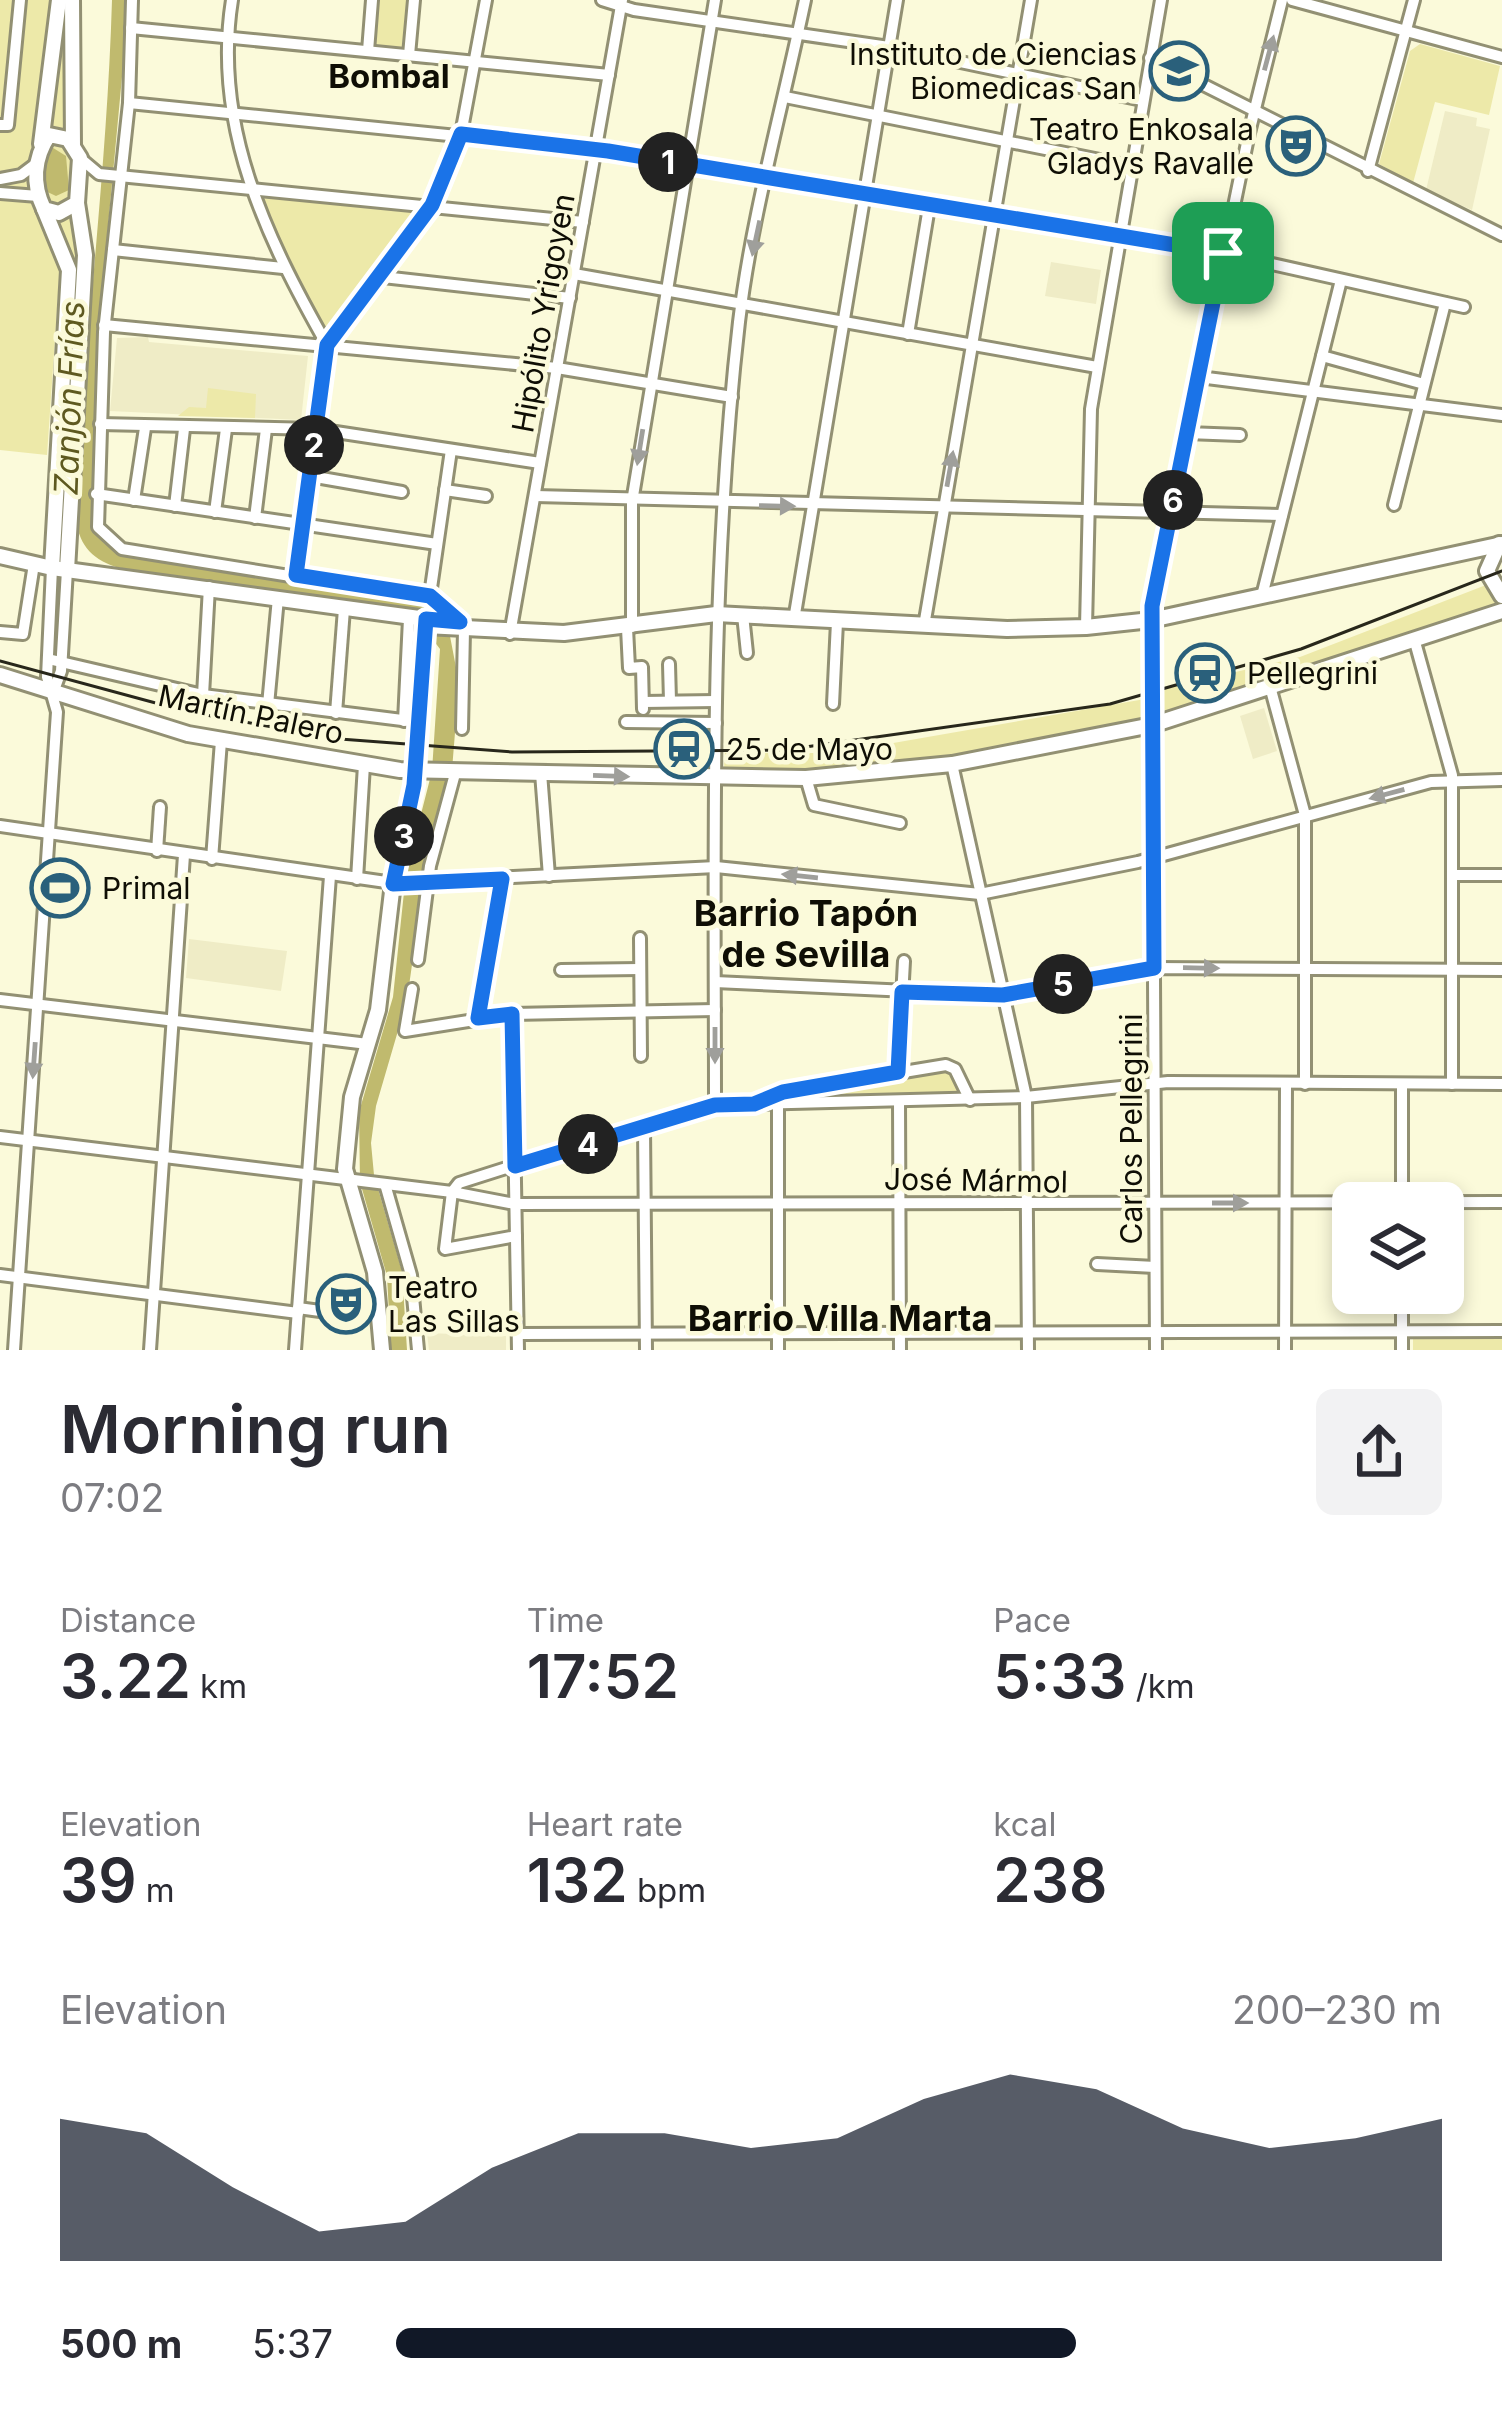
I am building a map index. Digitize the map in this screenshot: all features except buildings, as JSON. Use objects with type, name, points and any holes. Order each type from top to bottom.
[{"type":"main road","points":[[58,0],[38,157],[40,202],[69,270],[60,569]]},
{"type":"main road","points":[[60,569],[85,256],[78,196],[72,0]]},
{"type":"main road","points":[[38,157],[54,134],[77,152]]},
{"type":"main road","points":[[40,202],[59,214],[78,196]]},
{"type":"main road","points":[[0,556],[430,624],[511,630],[630,628],[716,614],[923,626],[1086,627],[1151,620],[1501,544]]},
{"type":"main road","points":[[1499,588],[1488,563],[1501,544]]},
{"type":"main road","name":"Martín Palero","points":[[0,675],[221,741],[372,766],[806,778],[952,764],[1152,725],[1502,611]]},
{"type":"main road","points":[[412,803],[439,771],[411,722],[430,624]]},
{"type":"main road","points":[[372,766],[403,781],[412,803],[412,883],[352,1097],[367,1182],[382,1350]]},
{"type":"street","points":[[0,124],[8,125],[20,0]]},
{"type":"street","points":[[132,0],[129,103],[104,325],[97,521],[109,543],[430,596],[462,626],[462,729]]},
{"type":"street","points":[[232,0],[227,37],[233,113],[249,188],[283,268],[327,345]]},
{"type":"street","points":[[368,51],[372,0]]},
{"type":"street","points":[[409,55],[414,0]]},
{"type":"street","points":[[296,575],[327,345],[432,205],[461,134],[486,0]]},
{"type":"street","points":[[602,0],[889,47],[1142,100]]},
{"type":"street","points":[[715,0],[632,502],[629,668],[642,667],[643,705],[716,701]]},
{"type":"street","points":[[715,1105],[716,614],[722,505],[742,305],[806,0]]},
{"type":"street","points":[[794,620],[897,0]]},
{"type":"street","points":[[923,626],[1031,0]]},
{"type":"street","points":[[1086,627],[1087,513],[1097,367],[1161,0]]},
{"type":"street","name":"Carlos Pellegrini","points":[[1156,1350],[1151,620],[1223,253],[1282,0]]},
{"type":"street","points":[[1292,0],[1502,57]]},
{"type":"street","points":[[1368,171],[1414,0]]},
{"type":"street","name":"Hipólito Yrigoyen","points":[[511,630],[622,3]]},
{"type":"street","points":[[131,28],[609,75]]},
{"type":"street","points":[[1150,58],[1502,235]]},
{"type":"street","points":[[785,97],[1130,166]]},
{"type":"street","points":[[129,103],[596,150],[1223,253],[1464,308]]},
{"type":"street","points":[[77,152],[100,174],[583,222]]},
{"type":"street","points":[[0,178],[21,175],[38,157]]},
{"type":"street","points":[[78,196],[100,174]]},
{"type":"street","points":[[0,193],[40,202]]},
{"type":"street","points":[[908,334],[929,207]]},
{"type":"street","points":[[113,250],[283,268]]},
{"type":"street","points":[[574,274],[1097,367]]},
{"type":"street","points":[[382,277],[570,298]]},
{"type":"street","points":[[1262,596],[1341,280]]},
{"type":"street","points":[[1394,506],[1445,303]]},
{"type":"street","points":[[104,325],[557,368],[732,397]]},
{"type":"street","points":[[1322,356],[1424,384]]},
{"type":"street","points":[[1199,377],[1502,415]]},
{"type":"street","points":[[100,424],[316,429],[541,463]]},
{"type":"street","points":[[134,500],[145,428]]},
{"type":"street","points":[[175,506],[184,429]]},
{"type":"street","points":[[215,512],[226,429]]},
{"type":"street","points":[[254,518],[266,429]]},
{"type":"street","points":[[1187,433],[1240,435]]},
{"type":"street","points":[[430,596],[451,450]]},
{"type":"street","points":[[310,476],[402,492]]},
{"type":"street","points":[[445,490],[487,496]]},
{"type":"street","points":[[95,494],[437,544]]},
{"type":"street","points":[[535,496],[722,505],[1282,515]]},
{"type":"street","points":[[0,632],[23,634],[34,564]]},
{"type":"street","points":[[14,1350],[57,712],[48,659],[60,569]]},
{"type":"street","points":[[53,693],[62,663],[60,569]]},
{"type":"street","points":[[203,695],[209,587]]},
{"type":"street","points":[[268,705],[278,598]]},
{"type":"street","points":[[336,713],[344,609]]},
{"type":"street","points":[[743,615],[747,653]]},
{"type":"street","points":[[409,619],[411,722]]},
{"type":"street","points":[[832,704],[837,622]]},
{"type":"street","points":[[1415,643],[1453,779],[1452,1084]]},
{"type":"street","name":"Martín Palero","points":[[48,659],[203,695],[411,722]]},
{"type":"street","points":[[669,664],[670,701]]},
{"type":"street","points":[[1271,690],[1305,815],[1305,1084]]},
{"type":"street","points":[[626,722],[716,723]]},
{"type":"street","points":[[212,859],[221,741]]},
{"type":"street","points":[[952,764],[1026,1097],[1028,1350]]},
{"type":"street","points":[[357,879],[372,766]]},
{"type":"street","points":[[418,960],[412,883],[439,771]]},
{"type":"street","points":[[541,773],[549,876]]},
{"type":"street","points":[[806,778],[814,805],[900,823]]},
{"type":"street","points":[[0,826],[329,876],[412,883],[716,867],[980,894],[1153,857],[1453,779],[1502,780]]},
{"type":"street","points":[[158,851],[160,807]]},
{"type":"street","points":[[150,1350],[184,855]]},
{"type":"street","points":[[1453,875],[1502,875]]},
{"type":"street","points":[[295,1350],[329,876]]},
{"type":"street","points":[[478,1018],[502,879]]},
{"type":"street","points":[[640,938],[641,1056]]},
{"type":"street","points":[[898,1072],[904,961]]},
{"type":"street","points":[[715,982],[1003,995],[1154,968],[1502,970]]},
{"type":"street","points":[[561,970],[640,969]]},
{"type":"street","points":[[412,988],[404,1030],[512,1014],[715,1010]]},
{"type":"street","points":[[0,1000],[368,1044]]},
{"type":"street","points":[[512,1014],[518,1350]]},
{"type":"street","points":[[754,1104],[783,1092],[952,1066],[970,1100]]},
{"type":"street","points":[[516,1236],[445,1249],[452,1192],[459,1183],[715,1105],[970,1100],[1154,1083],[1502,1084]]},
{"type":"street","points":[[1285,1350],[1286,1084]]},
{"type":"street","points":[[1402,1084],[1402,1182]]},
{"type":"street","points":[[899,1101],[900,1350]]},
{"type":"street","points":[[778,1104],[778,1350]]},
{"type":"street","points":[[644,1127],[646,1350]]},
{"type":"street","name":"José Mármol","points":[[0,1138],[452,1192],[515,1204],[1332,1203]]},
{"type":"street","points":[[367,1182],[412,1275],[418,1350]]},
{"type":"street","name":"José Mármol","points":[[1464,1202],[1502,1202]]},
{"type":"street","points":[[1097,1264],[1155,1268]]},
{"type":"street","points":[[0,1275],[335,1313]]},
{"type":"street","points":[[1402,1314],[1402,1350]]},
{"type":"street","points":[[518,1334],[1502,1331]]},
{"type":"shaded area","points":[[0,0],[54,0],[46,104],[33,162],[60,266],[47,455],[0,450]]},
{"type":"shaded area","points":[[60,0],[69,0],[80,264],[61,659],[51,656],[71,270],[39,195]]},
{"type":"shaded area","points":[[112,0],[126,0],[126,34],[98,334],[92,526],[104,543],[120,553],[408,599],[427,609],[449,631],[459,683],[452,770],[426,866],[407,1000],[376,1106],[371,1143],[374,1175],[402,1271],[407,1350],[391,1350],[387,1276],[360,1182],[359,1112],[393,997],[406,873],[432,771],[440,649],[417,619],[116,567],[92,554],[83,542],[75,516]]},
{"type":"shaded area","points":[[372,0],[414,0],[409,55],[368,51]]},
{"type":"shaded area","points":[[1420,44],[1500,66],[1489,115],[1435,102],[1413,183],[1379,164],[1410,51]]},
{"type":"shaded area","points":[[1445,111],[1477,118],[1476,126],[1490,129],[1472,210],[1426,190]]},
{"type":"shaded area","points":[[50,146],[66,156],[69,190],[56,196],[39,188],[41,158]]},
{"type":"shaded area","points":[[252,190],[429,206],[327,342]]},
{"type":"shaded area","points":[[1051,262],[1101,270],[1096,304],[1045,296]]},
{"type":"shaded area","points":[[148,337],[149,342],[308,356],[301,420],[110,411],[117,338]]},
{"type":"shaded area","points":[[208,388],[256,394],[255,418],[178,416],[189,407],[206,408]]},
{"type":"shaded area","points":[[1486,585],[1498,608],[1159,716],[1158,690],[1300,657]]},
{"type":"shaded area","points":[[1145,699],[1147,717],[1142,721],[893,765],[828,772],[724,768],[725,753],[836,753]]},
{"type":"shaded area","points":[[1264,708],[1277,751],[1253,759],[1240,716]]},
{"type":"shaded area","points":[[189,939],[287,951],[281,991],[186,978]]},
{"type":"shaded area","points":[[944,1070],[952,1074],[960,1095],[788,1099]]},
{"type":"shaded area","points":[[427,1333],[506,1336],[506,1350],[429,1350]]},
{"type":"shaded area","points":[[1413,1339],[1502,1339],[1502,1350],[1413,1350]]},
{"type":"tram line","points":[[0,661],[189,712],[340,739],[512,752],[784,750],[1110,704],[1301,649],[1502,571]]},
{"type":"place","name":"Instituto de Ciencias Biomedicas San","points":[[1179,71]]},
{"type":"place","name":"Teatro Enkosala Gladys Ravalle","points":[[1296,146]]},
{"type":"place","name":"Pellegrini","points":[[1205,673]]},
{"type":"place","name":"25 de Mayo","points":[[684,749]]},
{"type":"place","name":"Primal","points":[[60,888]]},
{"type":"place","name":"Teatro Las Sillas","points":[[346,1304]]},
{"type":"district","name":"Bombal","points":[[389,76]]},
{"type":"district","name":"Barrio Tapón de Sevilla","points":[[806,934]]},
{"type":"district","name":"Barrio Villa Marta","points":[[840,1318]]},
{"type":"route","points":[[461,134],[608,151],[1223,253],[1152,606],[1154,968],[1003,995],[902,992],[898,1072],[783,1092],[754,1104],[715,1105],[515,1166],[512,1014],[478,1018],[502,879],[393,884],[412,803],[426,619],[460,622],[450,608],[430,596],[296,575],[327,345],[432,205],[461,134]]},
{"type":"water label","name":"Zanjón Frías","points":[[69,398]]}]
